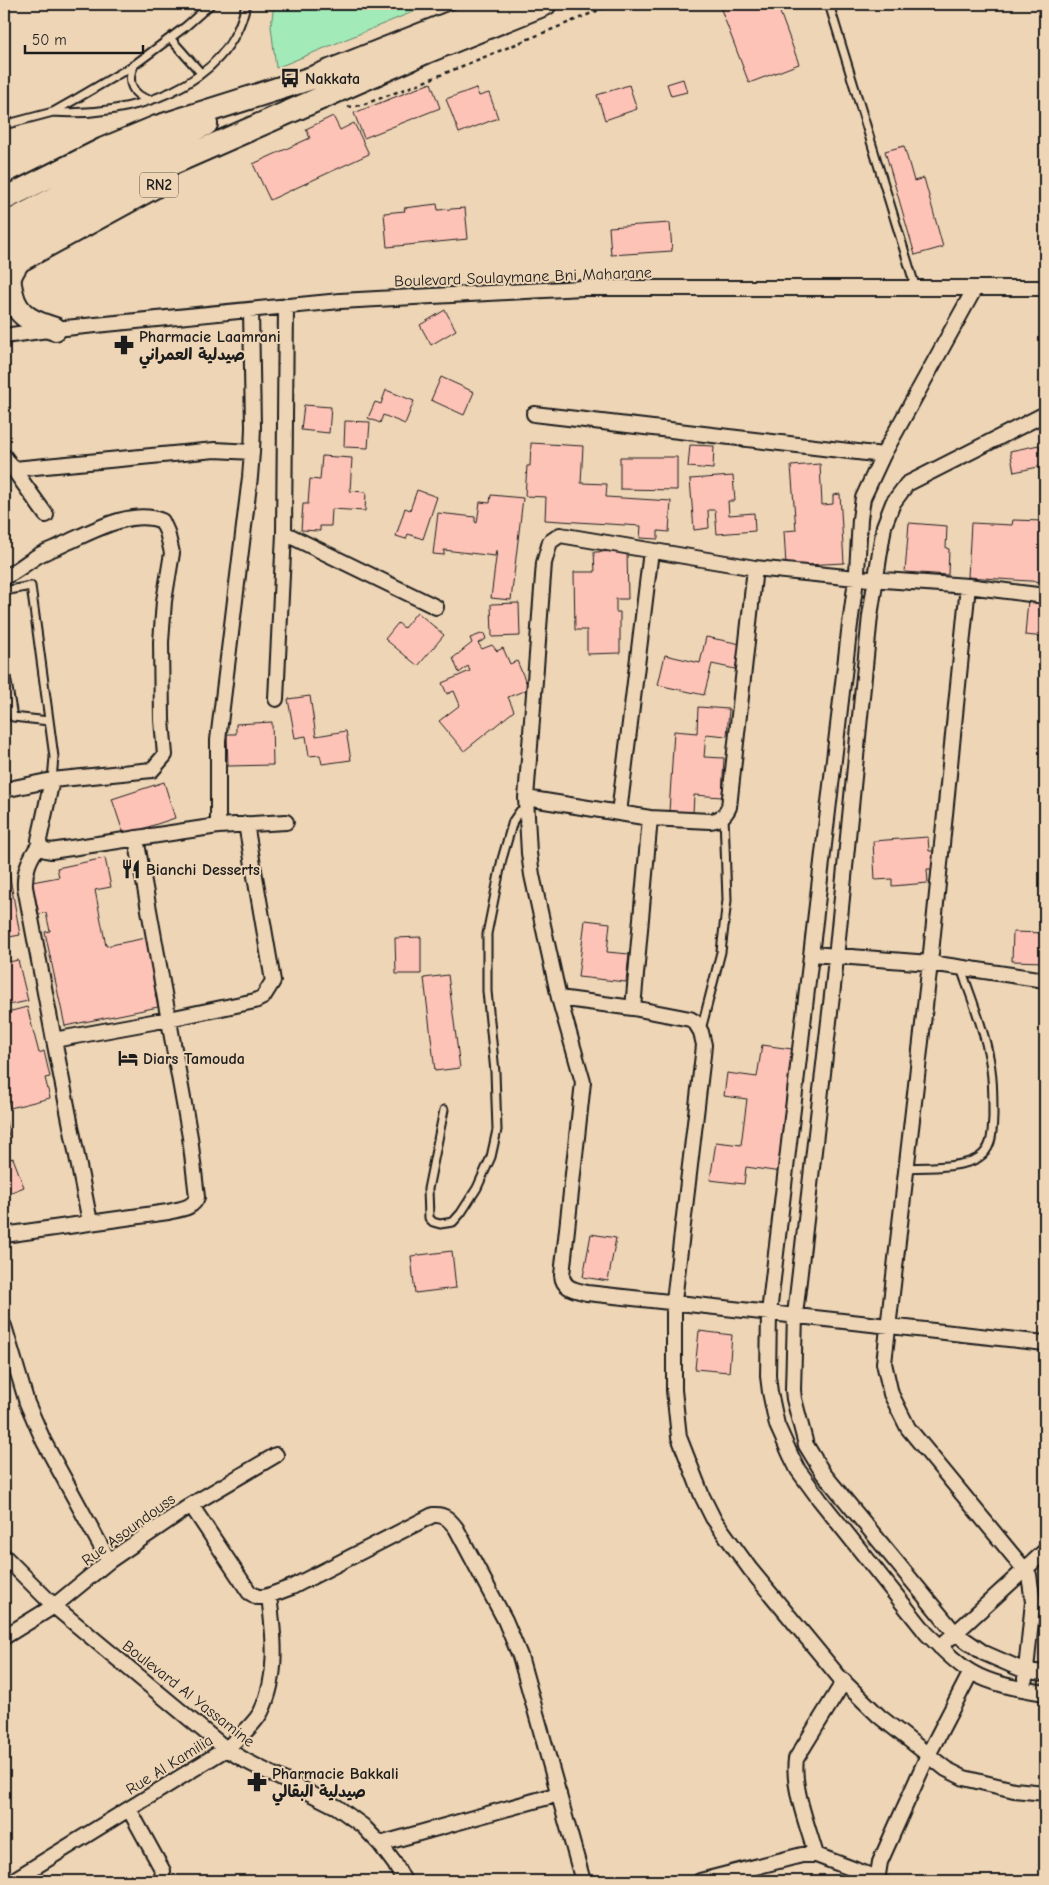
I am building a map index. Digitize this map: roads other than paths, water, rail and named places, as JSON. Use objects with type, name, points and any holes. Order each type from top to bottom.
[{"type":"highway","points":[[4,225],[172,139],[292,85],[498,4]]},
{"type":"highway","name":"RN2","points":[[9,259],[318,100],[426,52],[545,4]]},
{"type":"highway","points":[[4,199],[104,149],[157,127],[292,85]]},
{"type":"highway","points":[[9,259],[12,293],[16,304],[26,317],[35,323],[55,329]]},
{"type":"street","name":"Boulevard Soulaymane Bni Maharane","points":[[4,336],[55,329],[340,301],[583,288],[916,290],[1045,288]]},
{"type":"street","points":[[975,288],[883,455],[860,510],[856,578],[848,632],[770,1313],[768,1376],[777,1425],[798,1470],[927,1634],[971,1672],[1024,1690],[1045,1693]]},
{"type":"street","points":[[276,699],[284,533],[286,306]]},
{"type":"street","points":[[218,826],[218,740],[252,452],[251,310]]},
{"type":"street","points":[[534,414],[883,455]]},
{"type":"street","points":[[1045,414],[907,484],[893,503],[888,515],[870,616],[836,957],[795,1315],[793,1390],[797,1414],[806,1445],[824,1473],[844,1500],[955,1633],[984,1653],[1026,1671],[1045,1674]]},
{"type":"street","points":[[14,469],[214,450],[252,452]]},
{"type":"street","points":[[4,456],[46,515]]},
{"type":"street","points":[[4,577],[18,571],[33,558],[113,522],[152,517],[162,521],[172,553],[164,600],[160,680],[165,755],[152,770],[52,780],[4,790]]},
{"type":"street","points":[[284,533],[436,607]]},
{"type":"street","points":[[1045,596],[968,586],[755,568],[651,552],[560,535],[550,542],[544,562],[526,805],[532,875],[559,998],[583,1082],[562,1279],[569,1288],[587,1293],[887,1324],[1045,1343]]},
{"type":"street","points":[[619,814],[651,552]]},
{"type":"street","points":[[526,805],[650,818],[710,821],[724,816],[729,807],[755,568]]},
{"type":"street","points":[[968,586],[930,963],[884,1363],[891,1394],[908,1428],[1029,1575],[1033,1602],[1024,1690]]},
{"type":"street","points":[[52,780],[38,840],[39,845],[44,850],[51,851],[218,826],[286,822]]},
{"type":"street","points":[[633,1008],[650,818]]},
{"type":"street","points":[[54,1040],[169,1019],[263,997],[273,981],[246,824]]},
{"type":"street","points":[[4,1235],[168,1212],[188,1207],[195,1202],[198,1190],[190,1137],[136,838]]},
{"type":"street","points":[[39,845],[30,858],[26,870],[25,887],[90,1222]]},
{"type":"street","points":[[812,954],[930,963],[1045,980]]},
{"type":"street","points":[[559,998],[633,1008],[690,1019],[695,1022],[701,1032],[704,1045],[674,1301],[674,1390],[679,1437],[702,1496],[713,1518],[750,1569],[844,1681],[879,1716],[946,1769],[964,1778],[1014,1790],[1045,1794]]},
{"type":"street","points":[[4,1326],[27,1403],[44,1442],[109,1562]]},
{"type":"street","name":"Rue Asoundouss","points":[[4,1637],[54,1606],[109,1562],[191,1504],[276,1455]]},
{"type":"street","points":[[191,1504],[249,1592],[260,1597],[269,1596],[313,1578],[433,1515],[440,1514],[447,1518],[461,1536],[505,1620],[516,1647],[582,1881]]},
{"type":"street","points":[[940,1647],[1045,1551]]},
{"type":"street","name":"Boulevard Al Yassamine","points":[[4,1556],[54,1606],[226,1749],[337,1806],[362,1826],[380,1844],[395,1864],[404,1881]]},
{"type":"street","name":"Rue Al Kamilia","points":[[12,1881],[226,1749],[260,1713],[269,1689],[274,1648],[269,1596]]},
{"type":"street","points":[[700,1881],[802,1855],[816,1855],[877,1880],[880,1862],[928,1755],[971,1672]]},
{"type":"street","points":[[816,1855],[798,1789],[795,1768],[796,1759],[844,1681]]},
{"type":"street","points":[[380,1844],[559,1794]]},
{"type":"street","points":[[129,1809],[163,1871],[161,1881]]},
{"type":"lane","points":[[53,112],[134,65],[211,4]]},
{"type":"lane","points":[[4,125],[53,112],[94,112],[152,100],[176,90],[213,64],[231,42],[240,24],[246,4]]},
{"type":"lane","points":[[829,4],[916,290]]},
{"type":"lane","points":[[170,38],[201,73]]},
{"type":"lane","points":[[134,65],[130,72],[132,88],[137,94],[152,100]]},
{"type":"lane","points":[[4,591],[31,586],[54,757],[52,780]]},
{"type":"lane","points":[[4,665],[12,717],[49,721]]},
{"type":"lane","points":[[444,1110],[428,1189],[429,1218],[433,1222],[440,1224],[453,1222],[476,1188],[491,1157],[497,1130],[495,1072],[487,992],[487,934],[502,859],[513,821],[526,805]]},
{"type":"lane","points":[[701,1032],[721,952],[727,900],[724,816]]},
{"type":"lane","points":[[906,1168],[952,1165],[978,1158],[992,1138],[992,1079],[988,1050],[960,967]]},
{"type":"place","name":"Nakkata","points":[[290,78]]},
{"type":"place","name":"Pharmacie Laamrani صيدلية العمراني","points":[[124,345]]},
{"type":"place","name":"Bianchi Desserts","points":[[131,869]]},
{"type":"place","name":"Diars Tamouda","points":[[128,1058]]},
{"type":"place","name":"Pharmacie Bakkali صيدلية البقالي","points":[[257,1782]]}]
